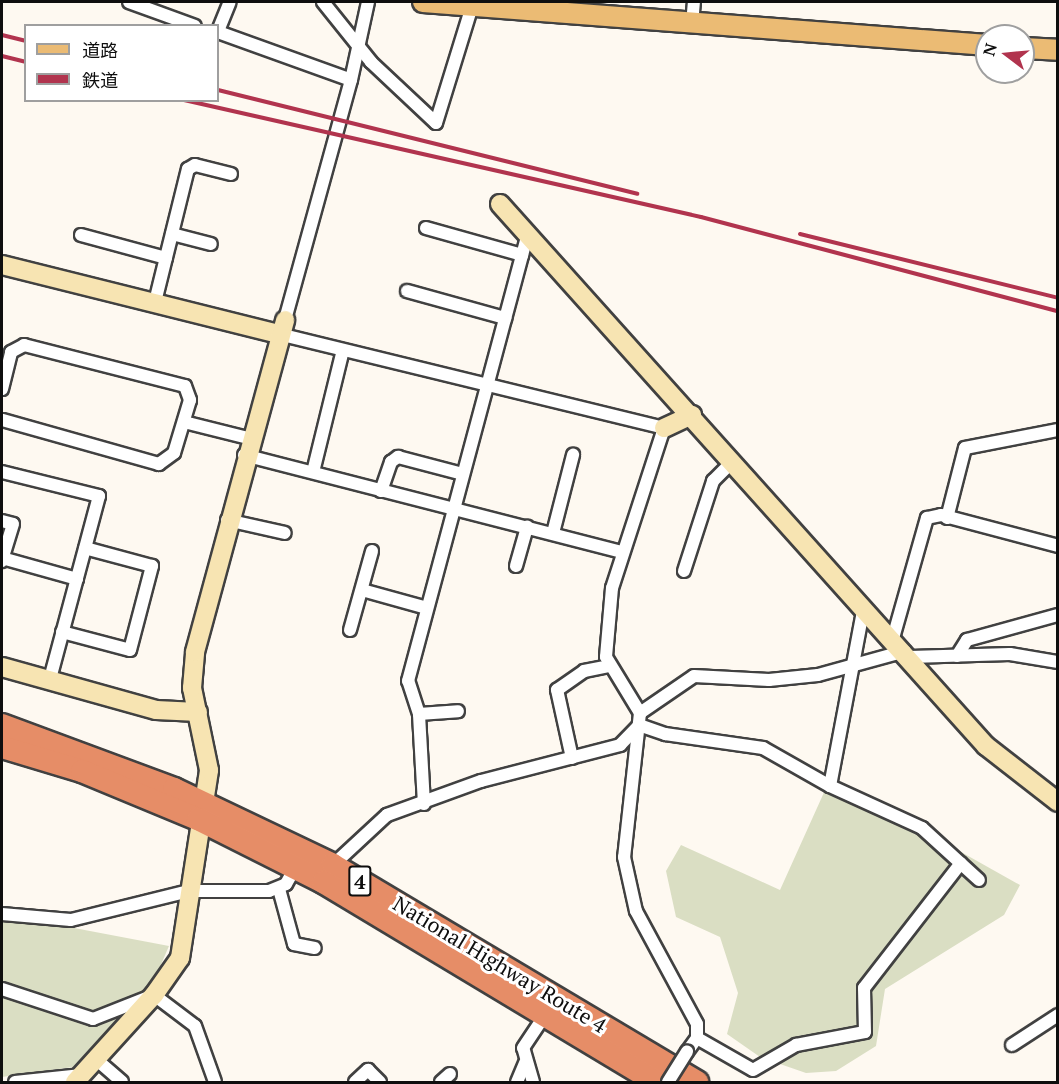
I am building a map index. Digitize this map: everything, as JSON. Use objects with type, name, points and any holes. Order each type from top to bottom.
[{"type":"highway","name":"National Highway Route 4","points":[[2,725],[333,865],[551,1006],[656,1083]]},
{"type":"highway","name":"National Highway Route 4","points":[[2,747],[200,810],[295,867],[697,1083]]},
{"type":"main road","points":[[423,2],[975,44]]},
{"type":"main road","points":[[1035,49],[1058,50]]},
{"type":"street","points":[[129,2],[190,24]]},
{"type":"street","points":[[219,30],[230,2]]},
{"type":"street","points":[[323,2],[360,49],[436,123],[472,6]]},
{"type":"street","points":[[15,1083],[78,1079],[154,995],[178,963],[209,758],[192,688],[195,652],[246,447],[360,49],[368,2]]},
{"type":"street","points":[[692,24],[694,2]]},
{"type":"street","points":[[219,32],[351,80]]},
{"type":"street","points":[[155,302],[188,169],[195,165],[231,174]]},
{"type":"street","points":[[500,204],[903,649],[986,747],[1058,802]]},
{"type":"street","points":[[426,228],[522,255]]},
{"type":"street","points":[[172,234],[211,244]]},
{"type":"street","points":[[424,804],[419,714],[408,681],[453,506],[528,234]]},
{"type":"street","points":[[81,235],[166,258]]},
{"type":"street","points":[[2,265],[155,302],[282,327],[342,354],[403,361],[488,385],[664,428],[692,415]]},
{"type":"street","points":[[408,291],[505,318]]},
{"type":"street","points":[[2,384],[11,352],[24,345],[185,386],[190,400],[174,453],[159,464],[2,420]]},
{"type":"street","points":[[312,472],[342,354]]},
{"type":"street","points":[[184,422],[312,472],[381,491],[453,506],[622,552]]},
{"type":"street","points":[[664,428],[622,552],[609,610],[609,666],[639,719],[624,856],[636,911],[694,1017],[697,1038],[668,1083]]},
{"type":"street","points":[[947,518],[965,448],[1058,430]]},
{"type":"street","points":[[553,533],[573,455]]},
{"type":"street","points":[[381,491],[391,462],[398,456],[463,474]]},
{"type":"street","points":[[684,571],[713,481],[733,461]]},
{"type":"street","points":[[2,472],[99,496],[50,679]]},
{"type":"street","points":[[903,649],[927,518],[947,518],[1058,546]]},
{"type":"street","points":[[227,520],[285,533]]},
{"type":"street","points":[[2,521],[13,524],[2,560],[77,579]]},
{"type":"street","points":[[516,566],[527,526]]},
{"type":"street","points":[[62,632],[130,650],[152,566],[85,548]]},
{"type":"street","points":[[351,630],[372,551]]},
{"type":"street","points":[[362,590],[427,608]]},
{"type":"street","points":[[830,786],[864,606]]},
{"type":"street","points":[[957,656],[967,640],[1058,615]]},
{"type":"street","points":[[333,865],[387,815],[424,804],[481,781],[620,745],[639,719],[694,676],[769,680],[852,669],[903,649],[957,656],[1010,654],[1058,662]]},
{"type":"street","points":[[572,758],[557,690],[584,671],[609,666]]},
{"type":"street","points":[[2,667],[164,711],[198,712]]},
{"type":"street","points":[[419,714],[458,711]]},
{"type":"street","points":[[639,719],[763,748],[830,786],[899,814],[980,880]]},
{"type":"street","points":[[697,1038],[753,1070],[796,1045],[865,1032],[864,988],[961,863]]},
{"type":"street","points":[[279,889],[295,867]]},
{"type":"street","points":[[2,914],[71,920],[189,891],[279,889]]},
{"type":"street","points":[[279,889],[294,944],[315,948]]},
{"type":"street","points":[[2,989],[93,1019],[154,995]]},
{"type":"street","points":[[154,995],[195,1026],[215,1083]]},
{"type":"street","points":[[533,1083],[525,1063],[523,1048],[551,1006]]},
{"type":"street","points":[[1012,1045],[1058,1015]]},
{"type":"street","points":[[97,1060],[122,1083]]},
{"type":"street","points":[[517,1083],[525,1063]]},
{"type":"street","points":[[355,1083],[368,1070],[380,1083]]},
{"type":"green space","points":[[826,788],[906,821],[1020,885],[1004,915],[885,989],[876,1046],[836,1071],[806,1073],[760,1057],[727,1034],[738,993],[720,937],[676,917],[666,871],[681,845],[780,890]]},
{"type":"green space","points":[[2,919],[53,924],[169,946],[156,976],[73,1067],[2,1077]]},
{"type":"railway","points":[[2,35],[24,40]]},
{"type":"railway","points":[[2,56],[24,62]]},
{"type":"railway","points":[[219,90],[637,194]]},
{"type":"railway","points":[[193,102],[701,217],[1058,311]]},
{"type":"railway","points":[[800,234],[1058,298]]}]
